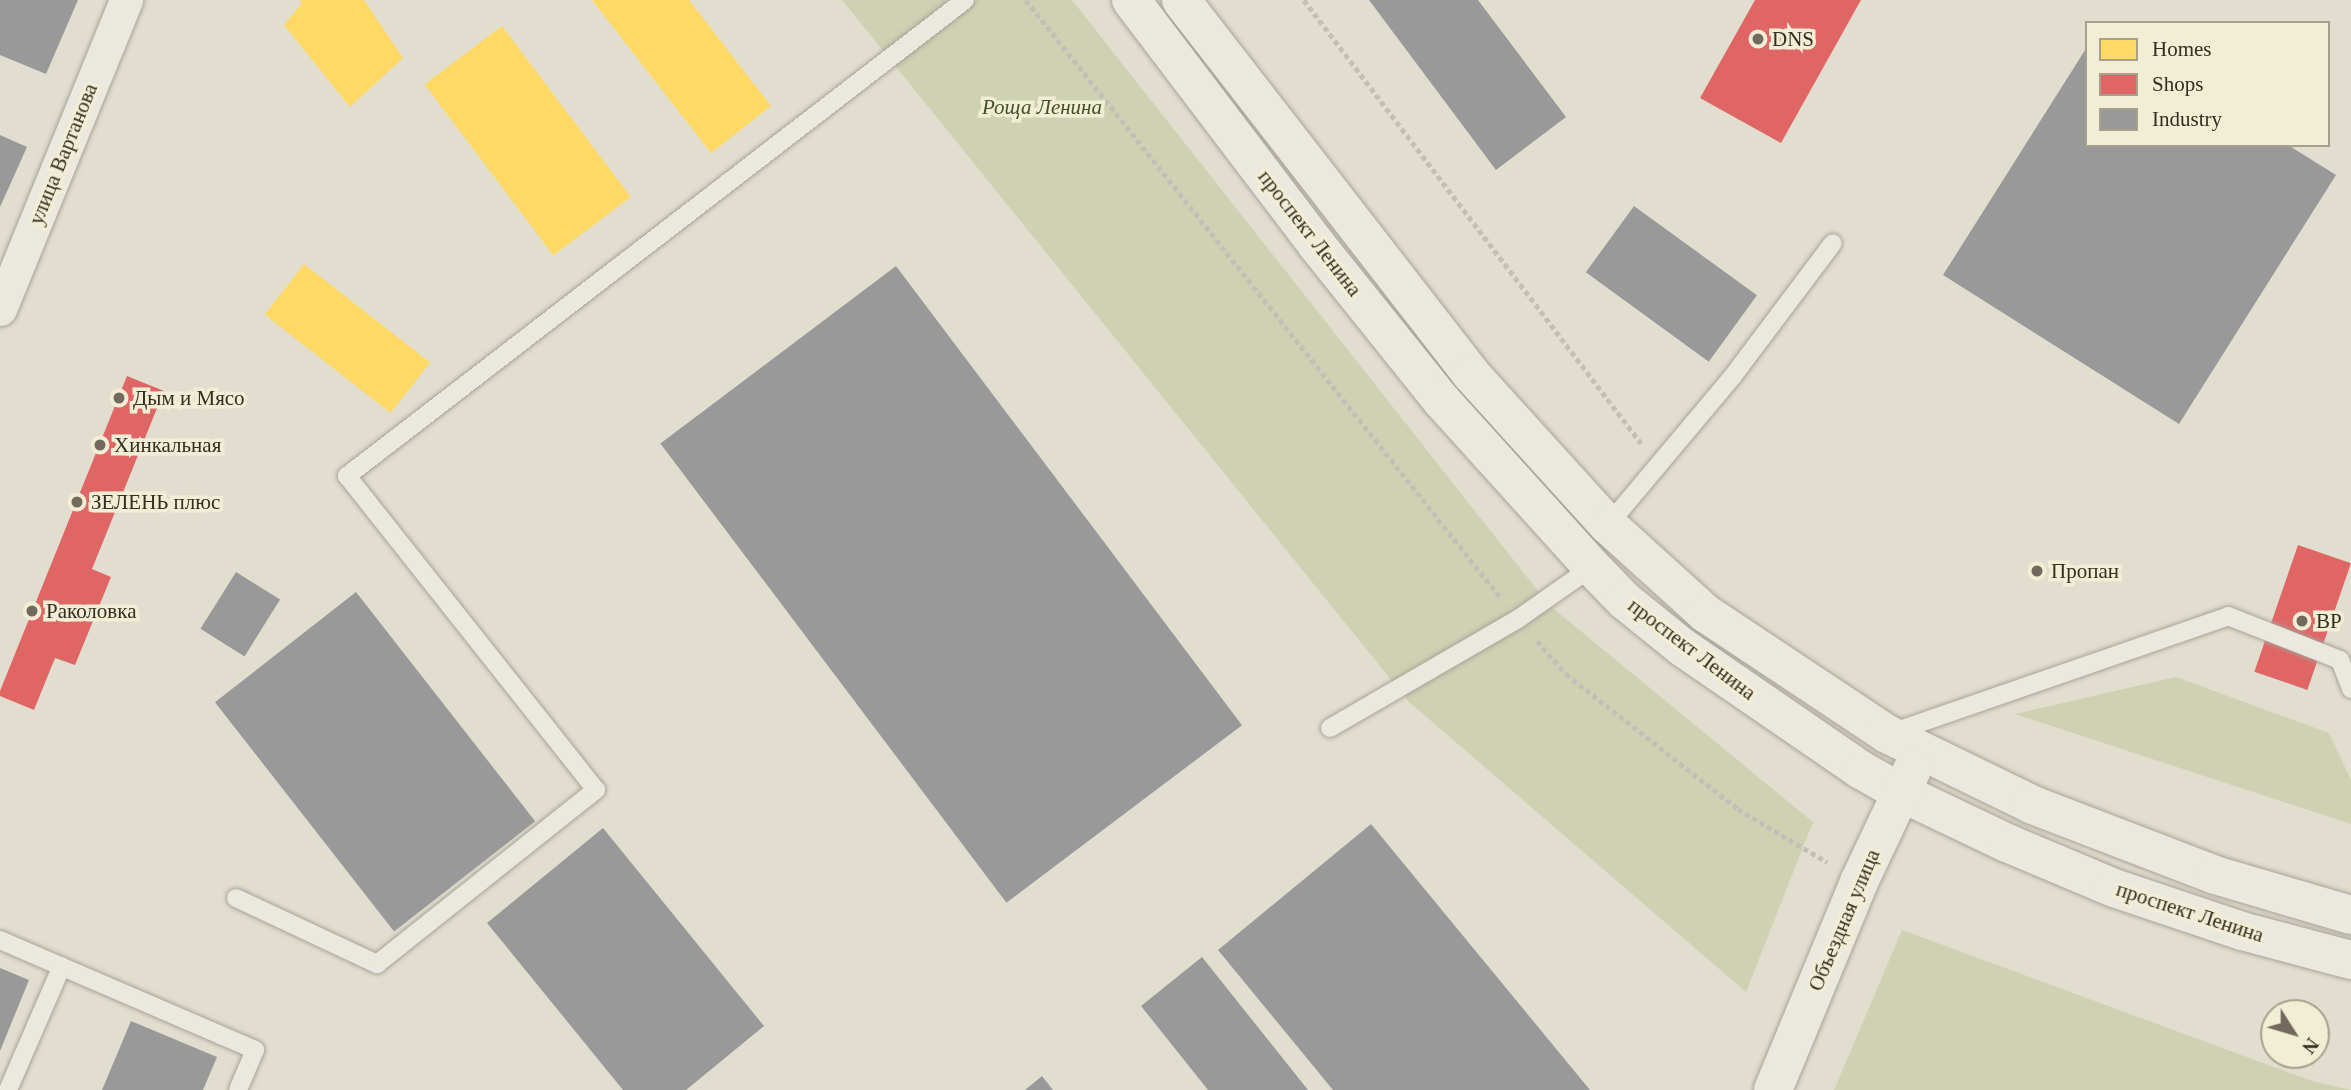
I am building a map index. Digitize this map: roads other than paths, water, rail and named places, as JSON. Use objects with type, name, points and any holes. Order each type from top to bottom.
[{"type":"main road","name":"проспект Ленина","points":[[1130,0],[1308,233],[1442,401],[1592,567],[1626,601],[1682,647],[1861,770],[1900,792],[2007,843],[2115,888],[2242,931],[2351,960]]},
{"type":"main road","name":"проспект Ленина","points":[[1181,0],[1471,374],[1608,525],[1705,614],[1888,734],[2033,806],[2215,875],[2351,915]]},
{"type":"main road","name":"Объездная улица","points":[[1773,1090],[1859,881],[1900,792],[1922,752]]},
{"type":"street","name":"улица Вартанова","points":[[0,309],[126,0]]},
{"type":"lane","points":[[236,898],[377,964],[596,790],[347,475],[965,0]]},
{"type":"lane","points":[[1608,525],[1657,463],[1733,376],[1833,243]]},
{"type":"lane","points":[[1330,728],[1518,619],[1592,567]]},
{"type":"lane","points":[[1888,734],[2228,616],[2340,660],[2351,689]]},
{"type":"lane","points":[[0,940],[255,1050],[238,1090]]},
{"type":"lane","points":[[8,1090],[62,967]]},
{"type":"place","name":"DNS","points":[[1758,39]]},
{"type":"place","name":"Дым и Мясо","points":[[119,398]]},
{"type":"place","name":"Хинкальная","points":[[100,445]]},
{"type":"place","name":"ЗЕЛЕНЬ плюс","points":[[77,502]]},
{"type":"place","name":"Пропан","points":[[2037,571]]},
{"type":"place","name":"Раколовка","points":[[32,611]]},
{"type":"place","name":"BP","points":[[2302,621]]},
{"type":"park label","name":"Роща Ленина","points":[[1042,107]]}]
